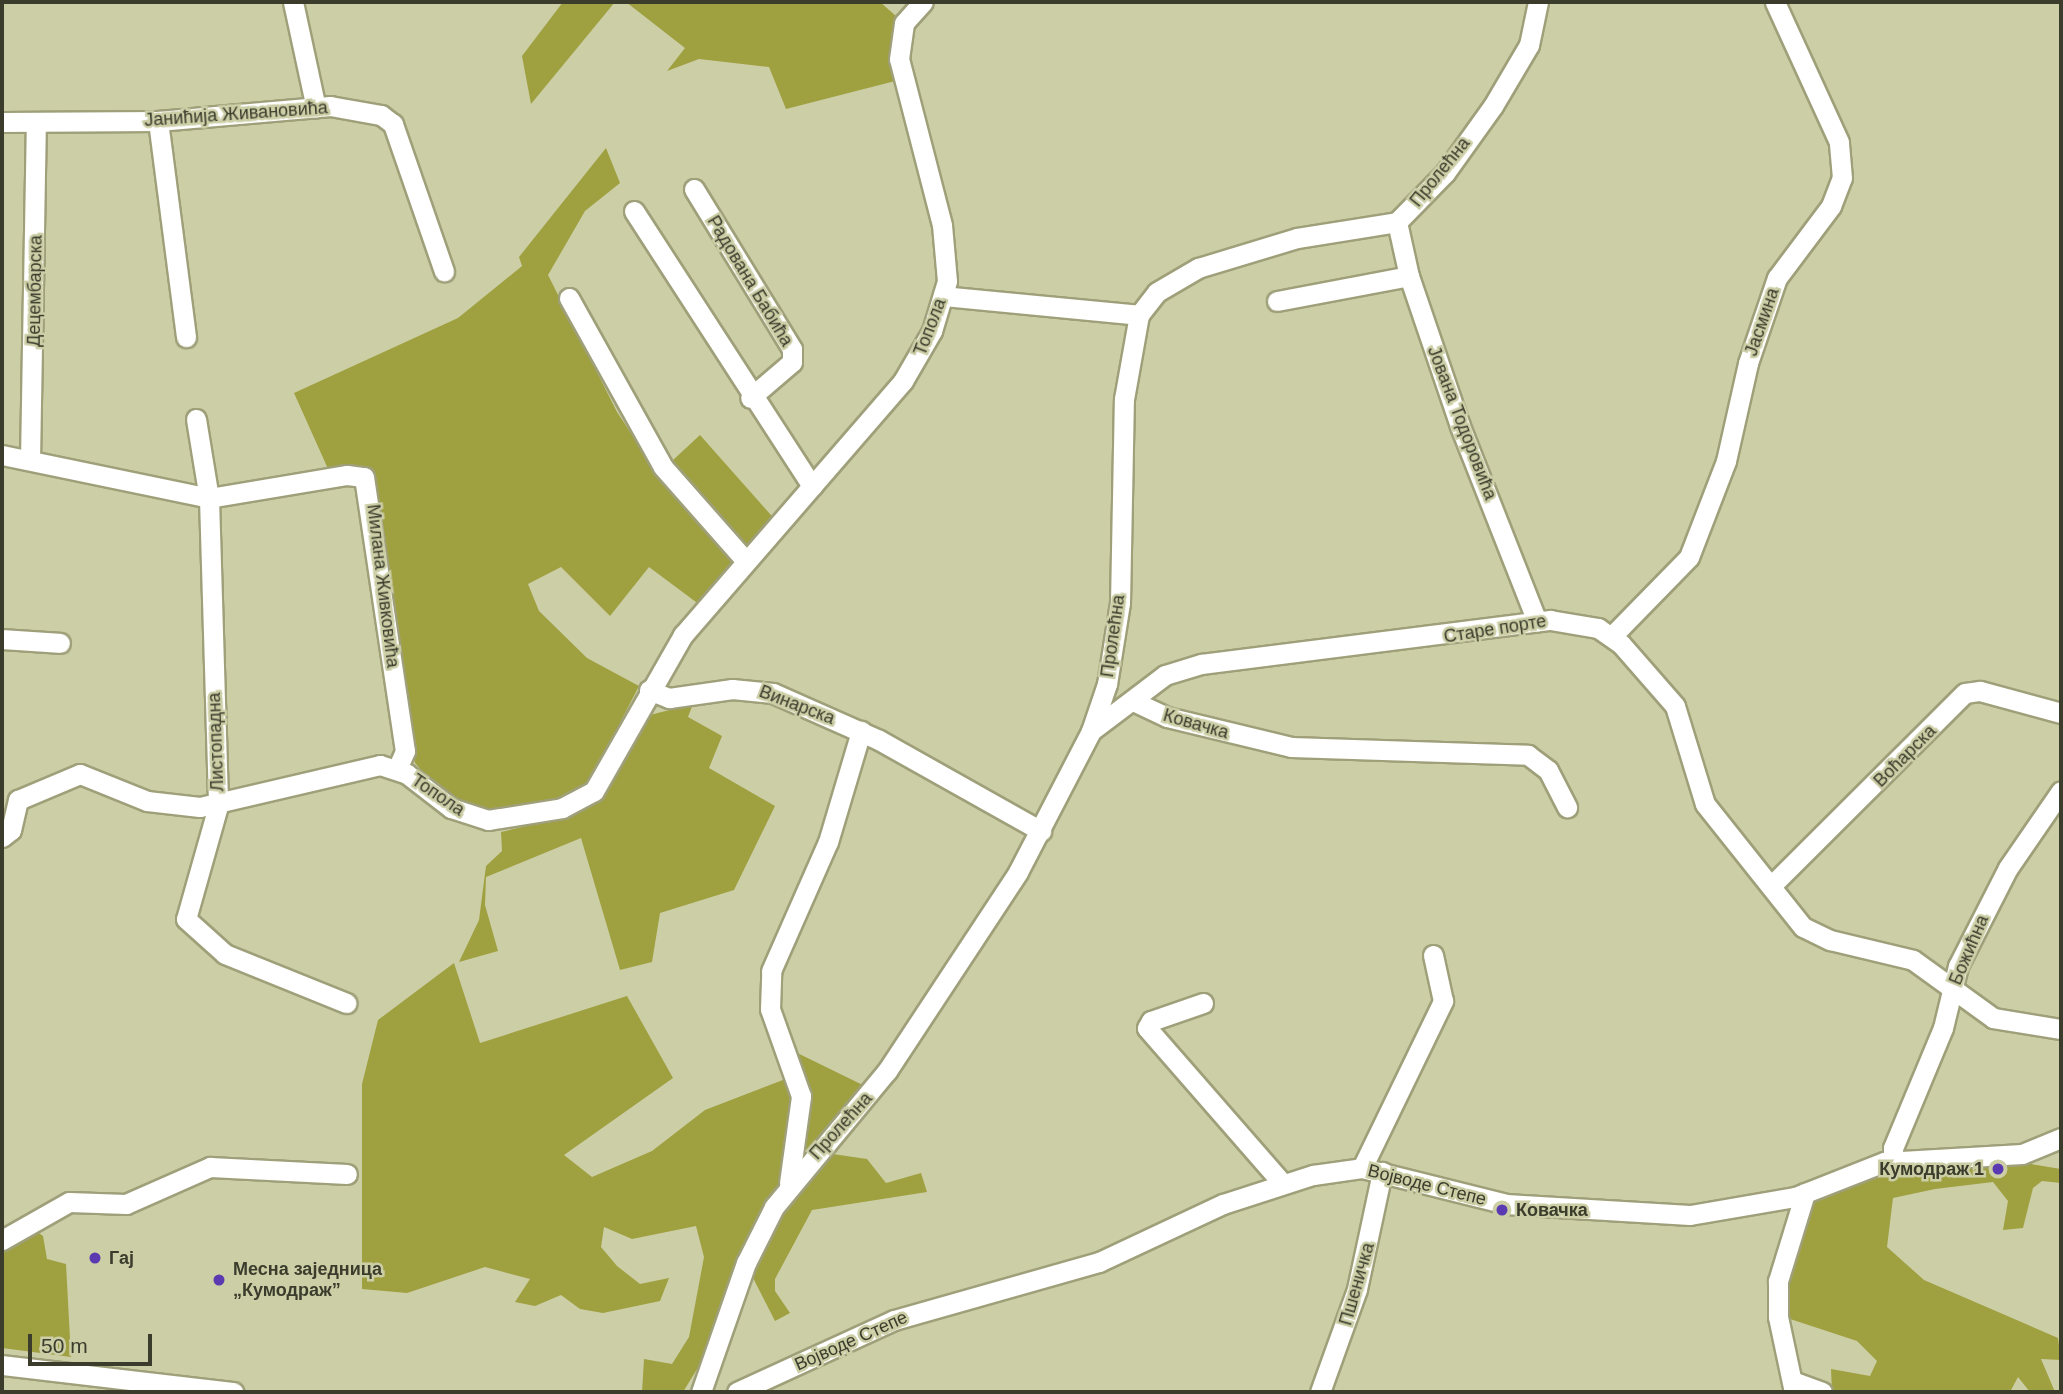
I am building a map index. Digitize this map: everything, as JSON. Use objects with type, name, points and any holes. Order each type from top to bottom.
[{"type":"street","points":[[293,2],[316,108]]},
{"type":"street","name":"Топола","points":[[2,836],[11,830],[18,800],[80,774],[147,801],[218,806],[364,766],[397,769],[474,818],[510,819],[573,804],[594,791],[649,690],[692,623],[922,355],[943,296],[942,225],[899,59],[904,23],[923,2]]},
{"type":"street","name":"Пролећна","points":[[701,1392],[746,1263],[789,1184],[887,1071],[1041,831],[1091,731],[1107,684],[1120,603],[1124,399],[1139,315],[1157,292],[1198,268],[1310,235],[1397,222],[1444,173],[1493,106],[1529,45],[1538,2]]},
{"type":"street","name":"Јасмина","points":[[1612,636],[1689,557],[1727,461],[1748,363],[1777,278],[1831,206],[1842,178],[1839,142],[1775,2]]},
{"type":"street","name":"Јанићија Живановића","points":[[2,121],[158,121],[316,108],[390,120],[444,271]]},
{"type":"street","points":[[158,121],[186,337]]},
{"type":"street","name":"Децембарска","points":[[30,460],[36,122]]},
{"type":"street","name":"Радована Бабића","points":[[694,189],[792,349],[792,362],[750,398]]},
{"type":"street","points":[[634,211],[750,398],[812,486]]},
{"type":"street","name":"Јована Тодоровића","points":[[1397,222],[1409,276],[1537,621]]},
{"type":"street","points":[[1277,301],[1409,276]]},
{"type":"street","points":[[943,296],[1139,315]]},
{"type":"street","points":[[569,298],[663,467],[746,561]]},
{"type":"street","name":"Листопадна","points":[[196,419],[209,498],[218,806],[186,919],[193,930],[225,954],[346,1003]]},
{"type":"street","name":"Милана Живковића","points":[[2,455],[209,498],[347,475],[370,484],[405,751],[397,769]]},
{"type":"street","name":"Старе порте","points":[[1091,731],[1135,702],[1165,676],[1201,664],[1537,621],[1568,622],[1612,636]]},
{"type":"street","points":[[1612,636],[1675,706],[1705,804],[1815,934],[1900,954],[1933,970],[1951,990],[2007,1023],[2061,1029]]},
{"type":"street","points":[[2,639],[60,643]]},
{"type":"street","name":"Винарска","points":[[649,690],[669,698],[753,688],[861,732],[1041,831]]},
{"type":"street","name":"Воћарска","points":[[1772,885],[1965,693],[1980,691],[2061,713]]},
{"type":"street","name":"Ковачка","points":[[1135,702],[1167,718],[1291,747],[1528,755],[1548,770],[1567,807]]},
{"type":"street","points":[[789,1184],[801,1096],[768,998],[790,921],[828,842],[861,732]]},
{"type":"street","name":"Божићна","points":[[1893,1160],[1893,1148],[1931,1066],[1951,990],[1996,889],[2061,791]]},
{"type":"street","points":[[1362,1168],[1443,1001],[1433,955]]},
{"type":"street","points":[[1203,1003],[1151,1021],[1147,1028],[1282,1183]]},
{"type":"street","name":"Војводе Степе","points":[[737,1392],[894,1320],[1099,1262],[1282,1183],[1362,1168],[1506,1204],[1653,1214],[1725,1211],[1805,1193],[1893,1160],[2022,1154],[2061,1138]]},
{"type":"street","points":[[2,1240],[69,1202],[126,1205],[211,1167],[347,1174]]},
{"type":"street","name":"Пшеничка","points":[[1320,1392],[1357,1289],[1382,1172]]},
{"type":"street","points":[[1805,1193],[1778,1280],[1778,1317],[1793,1387],[1822,1392]]},
{"type":"street","points":[[2,1365],[233,1392]]},
{"type":"shaded area","points":[[563,2],[615,2],[531,104],[522,56]]},
{"type":"shaded area","points":[[626,2],[880,2],[904,23],[903,79],[786,109],[769,67],[699,59],[667,71],[685,48]]},
{"type":"shaded area","points":[[606,148],[620,183],[585,211],[548,275],[617,412],[658,474],[700,435],[778,523],[704,608],[649,567],[610,616],[561,567],[528,584],[539,611],[587,658],[639,686],[590,781],[566,796],[491,811],[444,796],[415,763],[359,476],[329,471],[294,393],[458,318],[522,266],[519,257]]},
{"type":"shaded area","points":[[693,704],[688,717],[722,736],[709,768],[775,806],[734,890],[660,913],[652,962],[620,970],[581,838],[486,877],[485,905],[498,951],[459,962],[479,920],[486,866],[502,851],[501,832],[574,815],[595,798],[650,715]]},
{"type":"shaded area","points":[[454,963],[480,1043],[627,996],[673,1078],[564,1155],[592,1177],[652,1151],[705,1110],[796,1075],[785,1047],[873,1090],[819,1152],[867,1159],[886,1183],[921,1173],[927,1192],[812,1210],[775,1279],[775,1291],[790,1313],[775,1321],[746,1264],[737,1263],[702,1361],[683,1392],[642,1392],[644,1359],[672,1364],[689,1337],[704,1257],[696,1226],[632,1239],[604,1227],[601,1247],[617,1266],[640,1284],[669,1278],[660,1301],[603,1313],[580,1309],[561,1295],[535,1306],[515,1302],[530,1279],[485,1267],[407,1293],[362,1289],[362,1084],[378,1020]]},
{"type":"shaded area","points":[[2013,1161],[2061,1169],[2061,1183],[2042,1181],[2033,1188],[2023,1228],[2003,1230],[2008,1201],[1993,1182],[1935,1189],[1893,1198],[1887,1247],[1924,1280],[2058,1338],[2061,1360],[2041,1359],[2055,1392],[2030,1392],[2018,1377],[2010,1392],[1832,1392],[1831,1369],[1870,1376],[1877,1361],[1857,1341],[1778,1315],[1807,1201],[1895,1168]]},
{"type":"shaded area","points":[[36,1231],[43,1236],[47,1259],[66,1264],[71,1357],[2,1348],[2,1254]]},
{"type":"place","name":"Кумодраж 1","points":[[1998,1169]]},
{"type":"place","name":"Ковачка","points":[[1502,1210]]},
{"type":"place","name":"Гај","points":[[95,1258]]},
{"type":"place","name":"Месна заједница „Кумодраж”","points":[[219,1280]]}]
